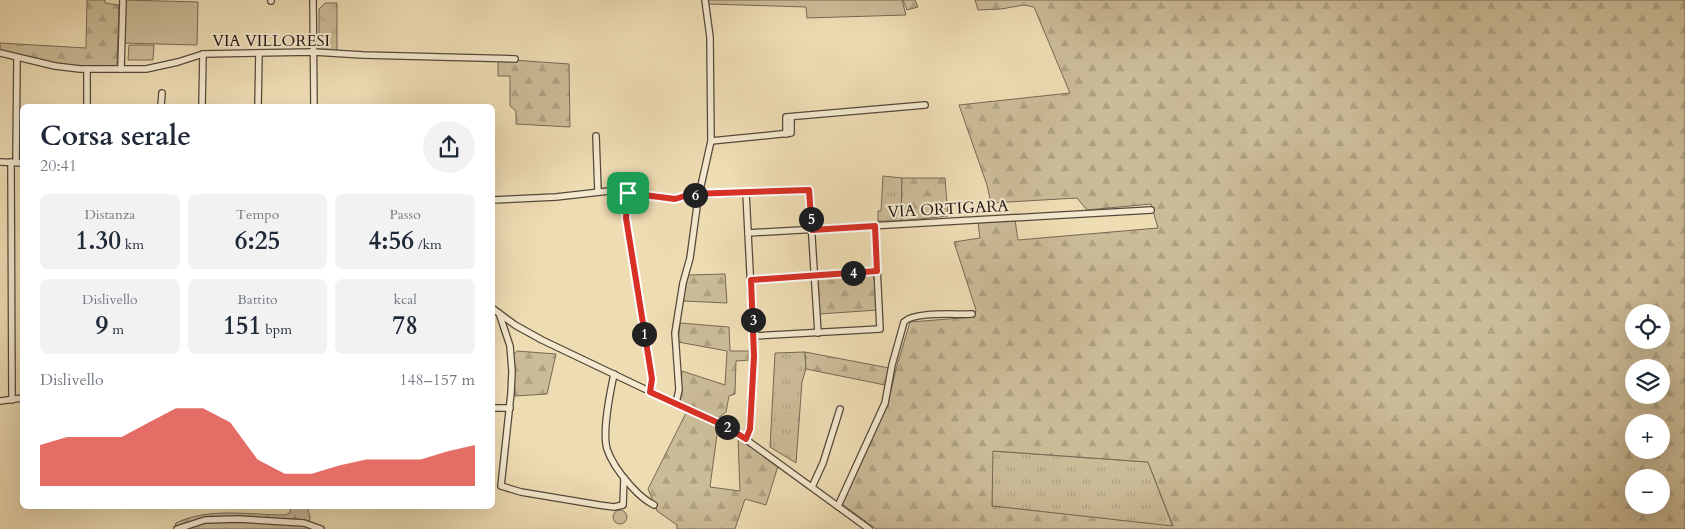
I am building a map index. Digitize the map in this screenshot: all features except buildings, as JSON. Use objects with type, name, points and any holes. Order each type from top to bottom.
[{"type":"street","points":[[121,68],[123,0]]},
{"type":"street","points":[[313,0],[314,104]]},
{"type":"street","points":[[676,403],[678,390],[675,333],[683,283],[690,258],[698,199],[711,141],[710,37],[705,0]]},
{"type":"street","name":"VIA VILLORESI","points":[[0,54],[61,67],[87,69],[151,68],[173,64],[203,54],[314,52],[515,59]]},
{"type":"street","points":[[258,53],[258,104]]},
{"type":"street","points":[[202,104],[203,54]]},
{"type":"street","points":[[12,400],[17,58]]},
{"type":"street","points":[[87,69],[87,104]]},
{"type":"street","points":[[161,104],[162,93]]},
{"type":"street","points":[[711,141],[786,134],[786,118],[791,117],[925,105]]},
{"type":"street","points":[[596,136],[598,192]]},
{"type":"street","points":[[0,162],[16,162]]},
{"type":"street","points":[[495,200],[556,197],[611,191],[675,199],[689,195],[809,190],[818,333]]},
{"type":"street","points":[[628,193],[626,218],[652,379],[650,392]]},
{"type":"street","points":[[746,193],[754,336],[750,429],[746,439]]},
{"type":"street","name":"VIA ORTIGARA","points":[[748,233],[1151,210]]},
{"type":"street","points":[[754,336],[880,329],[875,226]]},
{"type":"street","points":[[751,280],[877,271]]},
{"type":"street","points":[[495,310],[538,338],[737,433],[870,529]]},
{"type":"street","points":[[499,313],[510,346],[512,384],[500,484],[503,487],[599,505],[620,506],[623,505],[624,478]]},
{"type":"street","points":[[838,506],[885,403],[892,365],[904,322],[908,318],[919,316],[972,314]]},
{"type":"street","points":[[614,374],[606,429],[606,445],[624,478],[640,496],[654,505]]},
{"type":"street","points":[[0,401],[20,398]]},
{"type":"street","points":[[495,408],[510,408]]},
{"type":"street","points":[[812,487],[823,464],[840,409]]},
{"type":"street","points":[[177,529],[205,520],[238,519],[304,523],[321,529]]},
{"type":"green space","points":[[87,0],[105,0],[105,3],[119,5],[117,66],[72,65],[0,52],[0,43],[86,48]]},
{"type":"green space","points":[[124,0],[198,2],[197,45],[123,43]]},
{"type":"green space","points":[[707,0],[902,0],[906,15],[807,18],[806,7],[708,4]]},
{"type":"green space","points":[[903,0],[915,0],[918,7],[907,10]]},
{"type":"green space","points":[[975,0],[1685,0],[1685,529],[876,529],[842,504],[882,413],[888,404],[910,322],[974,317],[976,310],[954,242],[980,238],[978,223],[1015,220],[1018,240],[1158,228],[1151,204],[1087,210],[1077,198],[991,203],[987,185],[959,105],[1070,93],[1034,7],[1024,5],[978,10]],"holes":[[[993,451],[1148,462],[1173,526],[992,506]]]},
{"type":"green space","points":[[325,3],[337,3],[337,51],[319,50],[319,9]]},
{"type":"green space","points":[[129,45],[154,45],[153,60],[128,60]]},
{"type":"green space","points":[[498,59],[569,64],[570,127],[516,124],[516,111],[510,106],[510,76],[498,76]]},
{"type":"green space","points":[[883,176],[902,178],[901,221],[878,221],[878,211],[881,211]]},
{"type":"green space","points":[[902,178],[945,178],[948,216],[901,221]]},
{"type":"green space","points":[[725,274],[727,303],[683,301],[685,284],[689,275]]},
{"type":"green space","points":[[870,274],[874,277],[878,310],[819,314],[818,279]]},
{"type":"green space","points":[[680,323],[729,327],[730,351],[752,351],[750,360],[736,361],[735,394],[729,396],[726,412],[718,418],[680,401],[682,371],[725,385],[727,351],[678,342]]},
{"type":"green space","points":[[517,351],[556,354],[547,394],[515,396],[513,355]]},
{"type":"green space","points":[[805,352],[806,369],[802,382],[796,463],[770,447],[775,353]]},
{"type":"green space","points":[[805,352],[889,368],[885,385],[806,369]]},
{"type":"green space","points":[[686,413],[718,427],[710,487],[740,491],[738,438],[746,441],[778,466],[766,505],[745,499],[735,529],[677,529],[677,525],[657,511],[648,489]]},
{"type":"green space","points":[[992,451],[1148,462],[1173,527],[992,506]]},
{"type":"green space","points":[[291,509],[308,509],[310,517],[309,527],[317,529],[174,529],[176,523],[189,518],[216,513],[285,515],[290,513]]},
{"type":"green space","points":[[620,510],[625,512],[627,517],[625,522],[620,524],[615,522],[613,517],[615,512]]},
{"type":"route","points":[[809,190],[812,230],[875,226],[877,271],[751,280],[754,360],[750,429],[746,439],[725,426],[650,392],[652,379],[626,218],[628,193],[679,199],[691,194],[809,190]]}]
